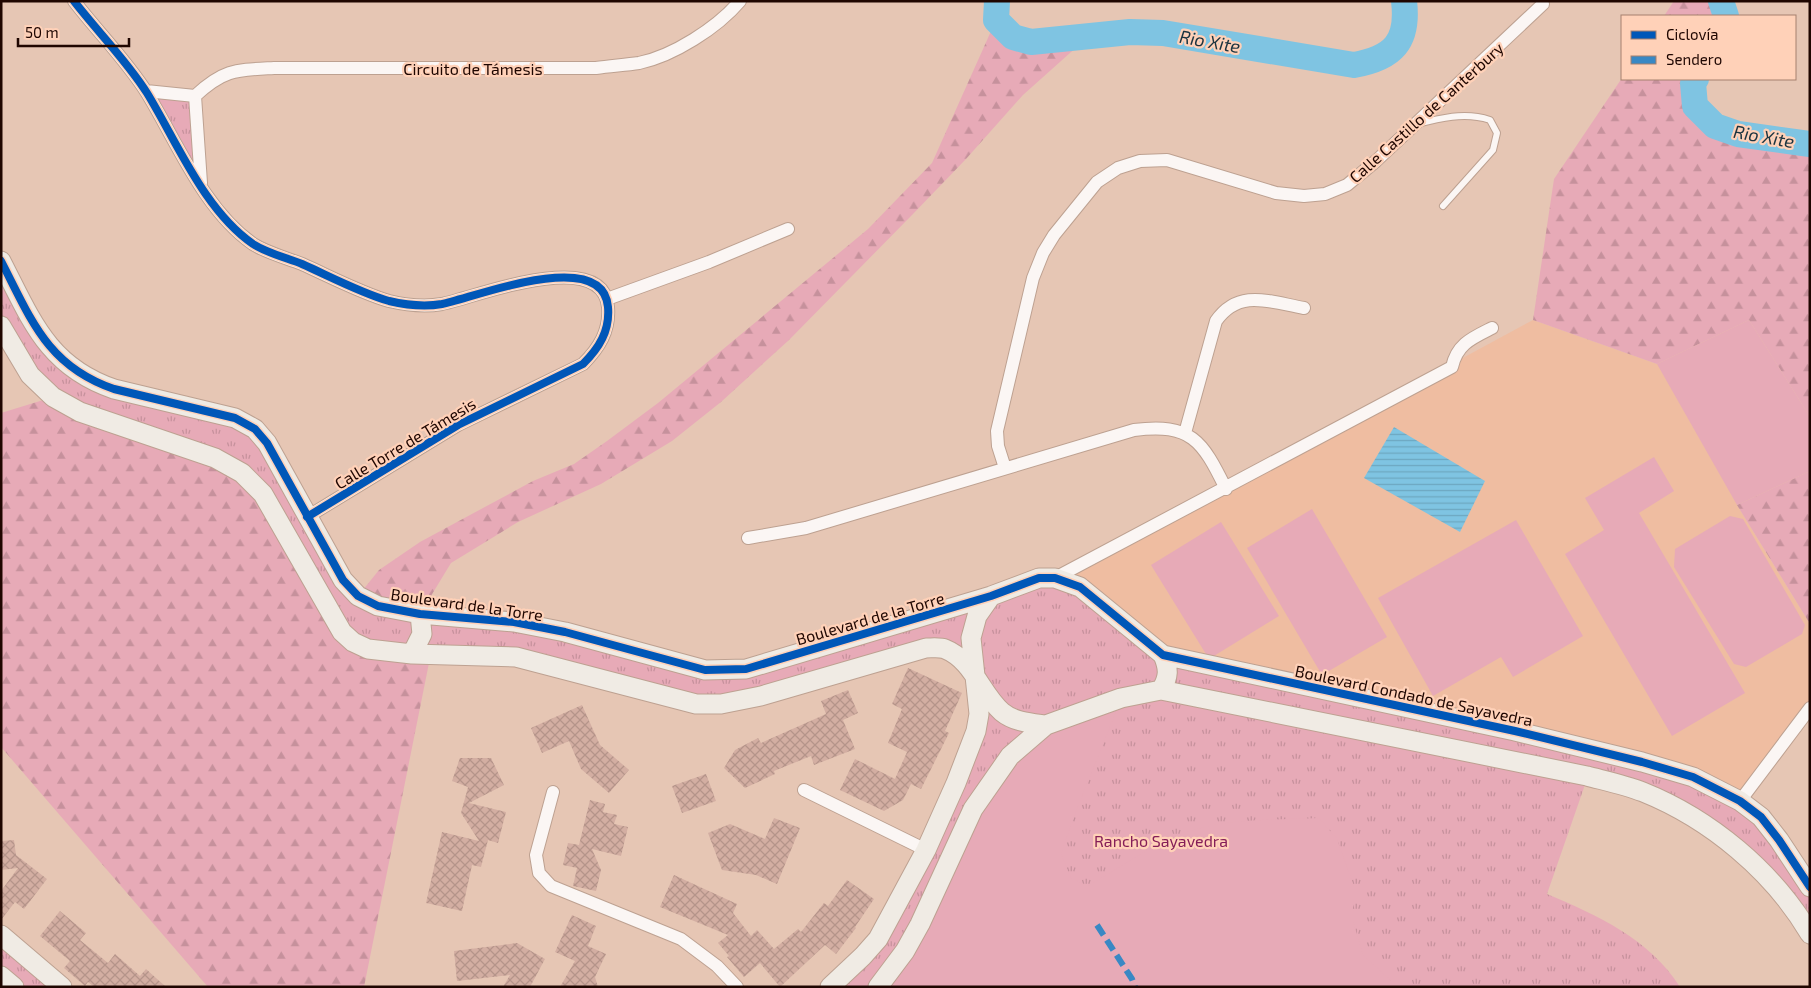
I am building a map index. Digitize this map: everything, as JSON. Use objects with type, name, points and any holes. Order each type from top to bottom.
[{"type":"street","points":[[74,1],[146,91],[202,187],[227,219],[254,244],[388,301],[414,305],[440,304],[544,278],[565,276],[588,280],[598,286],[607,299],[788,229]]},
{"type":"street","name":"Circuito de Támesis","points":[[195,96],[214,79],[234,71],[274,68],[596,68],[640,62],[676,49],[709,29],[740,1]]},
{"type":"street","name":"Calle Castillo de Canterbury","points":[[1004,468],[998,446],[997,431],[1033,278],[1043,253],[1054,235],[1097,182],[1118,168],[1140,161],[1167,160],[1276,193],[1304,196],[1325,194],[1347,185],[1416,124],[1543,4]]},
{"type":"street","points":[[146,91],[195,96],[202,187]]},
{"type":"street","name":"Boulevard de la Torre","points":[[1,260],[33,322],[51,349],[71,368],[107,386],[235,418],[255,429],[267,444],[343,580],[358,596],[378,606],[420,614],[514,622],[565,632],[706,670],[746,669],[991,596]]},
{"type":"street","name":"Calle Torre de Támesis","points":[[307,517],[458,425],[583,364],[597,350],[605,334],[608,312],[607,299]]},
{"type":"street","points":[[1185,433],[1216,321],[1224,309],[1238,302],[1252,299],[1304,308]]},
{"type":"street","points":[[1,326],[30,375],[53,397],[80,412],[215,458],[242,473],[263,494],[342,632],[353,642],[368,649],[412,654],[516,657],[696,704],[722,704],[761,696],[926,648],[945,649],[961,661],[976,677],[989,698],[1003,713],[1019,721],[1046,725]]},
{"type":"street","points":[[1055,578],[1226,489],[1371,409],[1452,367],[1454,356],[1460,346],[1492,328]]},
{"type":"street","points":[[748,538],[806,528],[1134,430],[1160,427],[1185,433],[1200,445],[1212,460],[1226,489]]},
{"type":"street","name":"Boulevard Condado de Sayavedra","points":[[991,596],[1039,578],[1055,578],[1080,587],[1163,655],[1515,731],[1642,762],[1693,777],[1740,801],[1761,817],[1779,840],[1810,887]]},
{"type":"street","points":[[830,987],[863,956],[878,938],[926,850],[976,731],[979,714],[971,638],[978,616],[991,596]]},
{"type":"street","points":[[412,654],[422,634],[420,614]]},
{"type":"street","points":[[1161,690],[1168,680],[1168,667],[1163,655]]},
{"type":"street","points":[[878,987],[905,951],[920,924],[973,809],[1010,756],[1046,725],[1121,698],[1161,690],[1578,774],[1642,792],[1681,810],[1734,847],[1770,879],[1796,911],[1810,934]]},
{"type":"street","points":[[1740,801],[1810,708]]},
{"type":"street","points":[[804,790],[926,850]]},
{"type":"street","points":[[553,792],[536,855],[539,873],[552,886],[681,939],[712,962],[737,987]]},
{"type":"street","points":[[1,935],[62,987]]},
{"type":"street","points":[[1,976],[14,987]]},
{"type":"lane","points":[[1416,124],[1454,115],[1474,115],[1490,120],[1497,133],[1493,150],[1443,206]]},
{"type":"shaded area","points":[[1533,320],[1657,364],[1749,320],[1810,417],[1810,471],[1737,505],[1810,624],[1810,708],[1740,800],[1163,655],[1056,578]]},
{"type":"green space","points":[[1674,1],[1721,1],[1726,15],[1665,15]]},
{"type":"green space","points":[[996,20],[1013,37],[1031,42],[1089,36],[1023,95],[966,159],[912,215],[789,340],[721,402],[672,441],[601,484],[518,522],[451,563],[420,614],[358,596],[379,570],[420,542],[533,481],[574,464],[607,441],[658,403],[868,229],[932,163]]},
{"type":"green space","points":[[1621,79],[1695,80],[1693,83],[1695,106],[1715,126],[1738,134],[1810,144],[1810,417],[1749,320],[1657,364],[1533,320],[1554,179]]},
{"type":"green space","points":[[146,91],[195,96],[202,187]]},
{"type":"green space","name":"Rancho Sayavedra","points":[[1,261],[71,368],[255,429],[358,596],[514,622],[705,670],[1055,580],[1163,655],[1515,731],[1740,801],[1810,887],[1810,934],[1796,911],[1681,810],[1588,776],[1547,894],[1621,930],[1654,955],[1680,987],[830,987],[863,957],[976,731],[976,678],[945,648],[721,704],[516,657],[353,642],[242,473],[53,397],[1,326]]},
{"type":"green space","points":[[1749,320],[1810,417],[1810,471],[1737,505],[1657,364]]},
{"type":"green space","points":[[53,397],[215,458],[431,653],[364,987],[208,987],[1,747],[1,413]]},
{"type":"green space","points":[[1654,457],[1674,491],[1639,513],[1745,693],[1672,736],[1565,554],[1604,530],[1585,498]]},
{"type":"green space","points":[[1810,471],[1810,624],[1737,505]]},
{"type":"green space","points":[[1312,509],[1387,637],[1322,675],[1247,548]]},
{"type":"green space","points":[[1730,516],[1743,519],[1805,625],[1802,634],[1746,667],[1734,664],[1674,567],[1675,549]]},
{"type":"green space","points":[[1516,520],[1583,636],[1513,677],[1501,657],[1433,696],[1378,598]]},
{"type":"green space","points":[[1221,522],[1279,616],[1209,659],[1151,565]]},
{"type":"green space","points":[[1121,698],[1061,854],[1071,878],[1088,886],[1166,840],[1208,826],[1256,820],[1319,818],[1337,839],[1353,884],[1353,921],[1363,955],[1398,987],[878,987],[959,838],[1046,725]]},
{"type":"green space","points":[[1,935],[62,987],[14,987],[1,976]]},
{"type":"water","points":[[1394,427],[1485,481],[1460,532],[1364,478]]},
{"type":"building","points":[[908,668],[962,693],[945,731],[949,733],[921,789],[911,784],[903,800],[884,811],[840,790],[855,759],[895,779],[907,752],[888,743],[902,709],[892,704]]},
{"type":"building","points":[[848,690],[858,713],[843,720],[855,749],[814,765],[811,756],[774,771],[775,774],[745,788],[724,768],[735,750],[758,738],[761,743],[826,714],[821,701]]},
{"type":"building","points":[[582,705],[600,745],[629,770],[609,793],[581,769],[569,741],[542,753],[531,728]]},
{"type":"building","points":[[460,758],[491,758],[504,785],[469,803],[506,812],[498,843],[488,840],[481,867],[472,865],[462,911],[426,903],[442,832],[479,841],[461,813],[468,787],[452,781]]},
{"type":"building","points":[[706,774],[716,801],[682,813],[672,786]]},
{"type":"building","points":[[590,800],[605,804],[603,812],[617,815],[614,824],[628,827],[621,856],[592,849],[601,870],[596,891],[573,886],[577,868],[563,865],[568,843],[579,845]]},
{"type":"building","points":[[774,818],[800,828],[777,884],[756,875],[722,870],[708,833],[730,824],[765,839]]},
{"type":"building","points":[[14,840],[16,855],[47,879],[24,909],[15,902],[1,920],[1,891],[18,868],[1,870],[1,841]]},
{"type":"building","points":[[674,875],[737,904],[733,913],[751,936],[757,930],[774,949],[798,929],[801,932],[824,903],[828,906],[847,880],[874,899],[856,928],[836,954],[825,945],[780,987],[760,963],[744,977],[718,943],[728,935],[660,907]]},
{"type":"building","points":[[60,911],[86,933],[80,940],[108,963],[115,954],[140,976],[146,969],[166,987],[94,987],[88,982],[85,986],[64,968],[70,961],[40,936]]},
{"type":"building","points":[[572,915],[596,926],[588,946],[606,954],[595,977],[598,987],[560,987],[575,961],[555,952]]},
{"type":"building","points":[[517,943],[545,959],[530,987],[503,987],[510,975],[457,981],[454,951]]},
{"type":"waterway","name":"Rio Xite","points":[[997,1],[996,20],[1013,37],[1031,42],[1130,32],[1163,33],[1354,65],[1379,58],[1396,46],[1404,27],[1404,1]]},
{"type":"waterway","name":"Rio Xite","points":[[1721,1],[1726,15]]},
{"type":"waterway","name":"Rio Xite","points":[[1695,80],[1693,83],[1695,106],[1715,126],[1738,134],[1810,144]]},
{"type":"marked path","points":[[1097,925],[1132,979],[1135,987]]},
{"type":"cycle path","points":[[74,1],[139,81],[206,194],[220,213],[253,244],[367,294],[389,301],[409,304],[442,304],[508,286],[562,277],[585,280],[601,289],[608,307],[607,324],[594,352],[583,364],[458,425],[307,517]]},
{"type":"cycle path","points":[[1,261],[32,321],[57,354],[72,367],[91,379],[114,389],[235,418],[255,429],[267,443],[343,580],[358,596],[378,606],[420,614],[514,622],[565,632],[705,670],[746,669],[991,596],[1039,578],[1055,578],[1080,587],[1163,655],[1515,731],[1642,762],[1693,777],[1740,801],[1761,817],[1779,840],[1810,887]]}]
